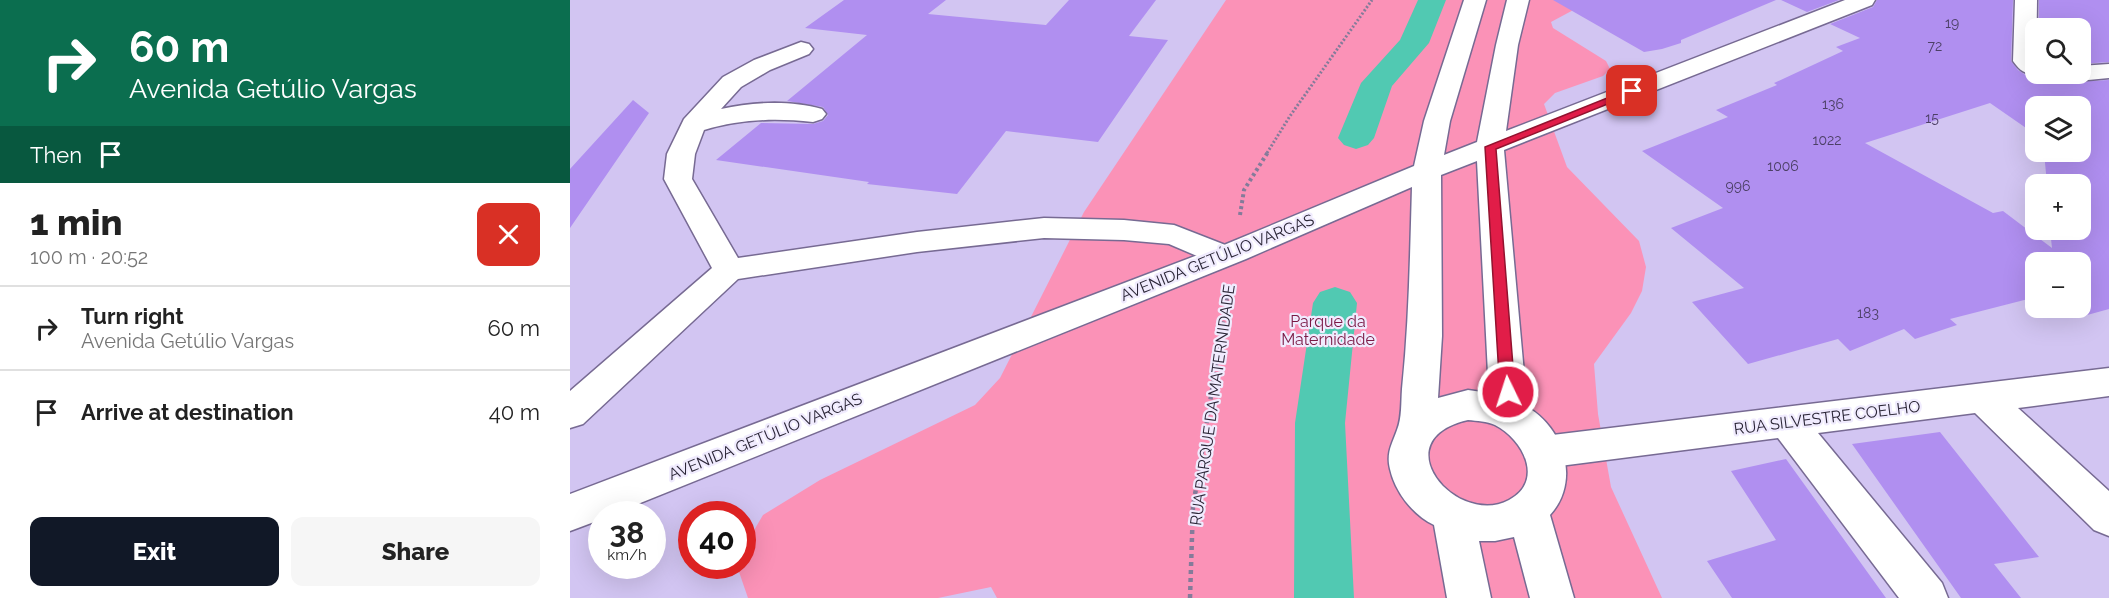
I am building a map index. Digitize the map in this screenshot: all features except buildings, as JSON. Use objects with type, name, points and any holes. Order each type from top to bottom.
[{"type":"street","points":[[1417,429],[1431,416],[1448,408],[1468,405],[1489,407],[1509,414],[1536,437],[1544,452],[1548,468],[1547,483],[1540,498],[1528,510],[1513,519],[1494,523],[1473,522],[1454,517],[1432,503],[1417,486],[1409,466],[1410,446],[1417,429],[1425,336],[1427,171],[1437,121],[1475,0]]},
{"type":"street","points":[[1509,414],[1490,147],[1507,45],[1518,0]]},
{"type":"street","name":"AVENIDA GETÚLIO VARGAS","points":[[570,513],[1229,254],[1427,171],[1864,0]]},
{"type":"street","points":[[2026,0],[2026,18]]},
{"type":"street","points":[[729,270],[678,179],[681,154],[693,125],[732,82],[762,65],[801,49]]},
{"type":"street","points":[[2091,73],[2109,71]]},
{"type":"street","points":[[693,125],[752,110],[780,110],[813,114]]},
{"type":"street","points":[[570,413],[729,270],[917,242],[1044,228],[1124,230],[1174,235],[1229,254]]},
{"type":"street","name":"RUA SILVESTRE COELHO","points":[[1544,452],[2109,382]]},
{"type":"street","points":[[1983,399],[2109,517]]},
{"type":"street","points":[[1786,421],[1926,598]]},
{"type":"street","points":[[1528,510],[1552,598]]},
{"type":"street","points":[[1454,517],[1469,598]]},
{"type":"path","name":"RUA PARQUE DA MATERNIDADE","points":[[1190,598],[1193,507],[1229,254],[1244,190],[1290,116],[1372,0]]},
{"type":"green space","name":"Parque da Maternidade","points":[[1226,0],[1592,0],[1551,22],[1553,28],[1606,61],[1610,69],[1603,76],[1555,93],[1544,104],[1567,167],[1639,241],[1646,267],[1642,291],[1631,313],[1594,364],[1598,414],[1611,487],[1662,598],[997,598],[991,587],[938,598],[748,598],[741,579],[756,579],[756,527],[763,515],[820,480],[975,405],[1000,378],[1084,212]]},
{"type":"waterway","points":[[1356,138],[1377,83],[1414,43],[1432,0]]},
{"type":"waterway","points":[[1324,598],[1320,423],[1335,303]]},
{"type":"route","points":[[1508,392],[1490,147],[1632,91]]}]
